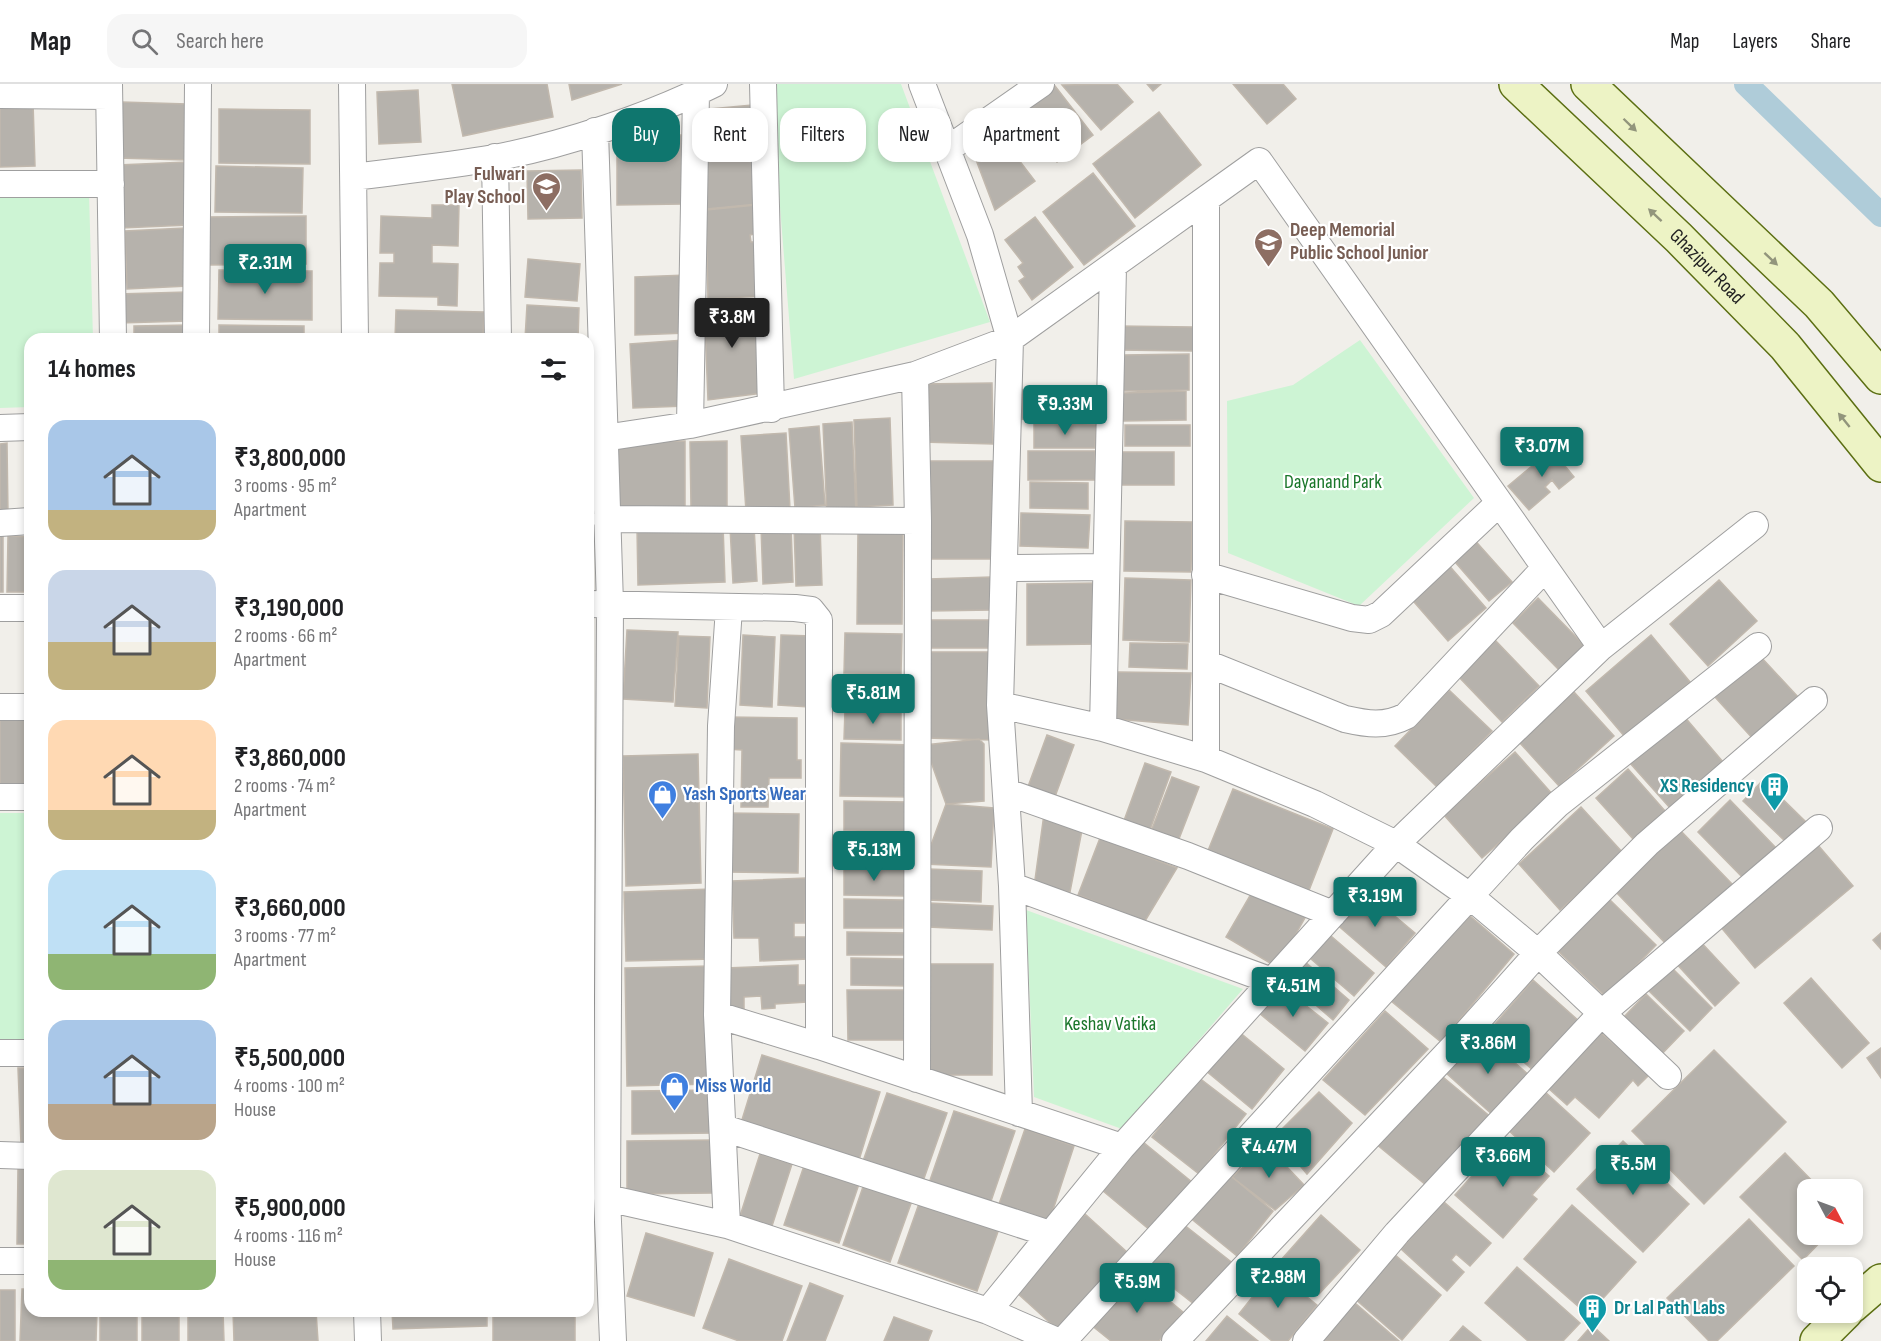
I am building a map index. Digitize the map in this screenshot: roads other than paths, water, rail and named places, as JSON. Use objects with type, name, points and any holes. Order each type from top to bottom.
[{"type":"main road","name":"Ghazipur Road","points":[[1516,84],[1679,238],[1785,346],[1881,465]]},
{"type":"main road","points":[[1588,84],[1819,304],[1881,377]]},
{"type":"main road","points":[[1863,1297],[1881,1281]]},
{"type":"main road","points":[[1817,1341],[1835,1323]]},
{"type":"street","points":[[196,333],[198,84]]},
{"type":"street","points":[[352,84],[356,333]]},
{"type":"street","points":[[763,84],[771,409]]},
{"type":"street","points":[[922,84],[932,108]]},
{"type":"street","points":[[951,146],[1015,92],[1041,84]]},
{"type":"street","points":[[354,177],[495,157],[596,131],[705,89],[690,425]]},
{"type":"street","points":[[0,95],[109,90],[113,333]]},
{"type":"street","points":[[596,131],[606,519],[599,604],[607,1198],[613,1341]]},
{"type":"street","points":[[495,157],[498,333]]},
{"type":"street","points":[[951,157],[980,235],[1010,339],[1006,568],[1000,705],[1012,886],[1019,1113]]},
{"type":"street","points":[[604,438],[690,425],[771,409],[915,375],[1010,339],[1259,161],[1601,647]]},
{"type":"street","points":[[0,184],[111,184]]},
{"type":"street","points":[[1206,200],[1206,759]]},
{"type":"street","points":[[1103,728],[1113,267]]},
{"type":"street","points":[[915,375],[918,520],[916,1079]]},
{"type":"street","points":[[0,428],[24,427]]},
{"type":"street","points":[[1205,575],[1352,618],[1369,620],[1396,602],[1499,503]]},
{"type":"street","points":[[606,519],[918,520]]},
{"type":"street","points":[[0,523],[24,521]]},
{"type":"street","points":[[988,1311],[1122,1147],[1396,844],[1601,647],[1755,525]]},
{"type":"street","points":[[1006,568],[1106,567]]},
{"type":"street","points":[[1206,663],[1345,719],[1368,724],[1391,724],[1406,716],[1545,568]]},
{"type":"street","points":[[599,604],[795,608],[811,610],[819,620],[819,1046]]},
{"type":"street","points":[[0,608],[24,608]]},
{"type":"street","points":[[727,1225],[717,1016],[721,726],[729,608]]},
{"type":"street","points":[[1064,1341],[1471,897],[1522,838],[1558,804],[1758,646]]},
{"type":"street","points":[[1175,1341],[1454,1047],[1538,953],[1647,844],[1814,700]]},
{"type":"street","points":[[1000,705],[1103,728],[1206,759],[1315,804],[1396,844],[1471,897],[1538,953],[1668,1076]]},
{"type":"street","points":[[0,707],[24,707]]},
{"type":"street","points":[[1007,792],[1188,856],[1333,914]]},
{"type":"street","points":[[0,797],[24,797]]},
{"type":"street","points":[[1306,1341],[1397,1233],[1601,1014],[1820,828]]},
{"type":"street","points":[[1012,886],[1272,981]]},
{"type":"street","points":[[717,1016],[819,1046],[1122,1147]]},
{"type":"street","points":[[0,1053],[24,1053]]},
{"type":"street","points":[[724,1128],[1050,1234]]},
{"type":"street","points":[[0,1155],[24,1156]]},
{"type":"street","points":[[607,1198],[727,1225],[988,1311],[1057,1341]]},
{"type":"street","points":[[0,1261],[24,1261]]},
{"type":"street","points":[[367,1317],[368,1341]]},
{"type":"waterway","points":[[1746,84],[1881,215]]},
{"type":"place","name":"Fulwari Play School","points":[[546,212]]},
{"type":"place","name":"Deep Memorial Public School Junior","points":[[1269,268]]},
{"type":"place","name":"XS Residency","points":[[1775,812]]},
{"type":"place","name":"Yash Sports Wear","points":[[662,820]]},
{"type":"place","name":"Miss World","points":[[674,1112]]},
{"type":"place","name":"Dr Lal Path Labs","points":[[1593,1334]]},
{"type":"park label","name":"Dayanand Park","points":[[1333,482]]},
{"type":"park label","name":"Keshav Vatika","points":[[1110,1024]]}]
